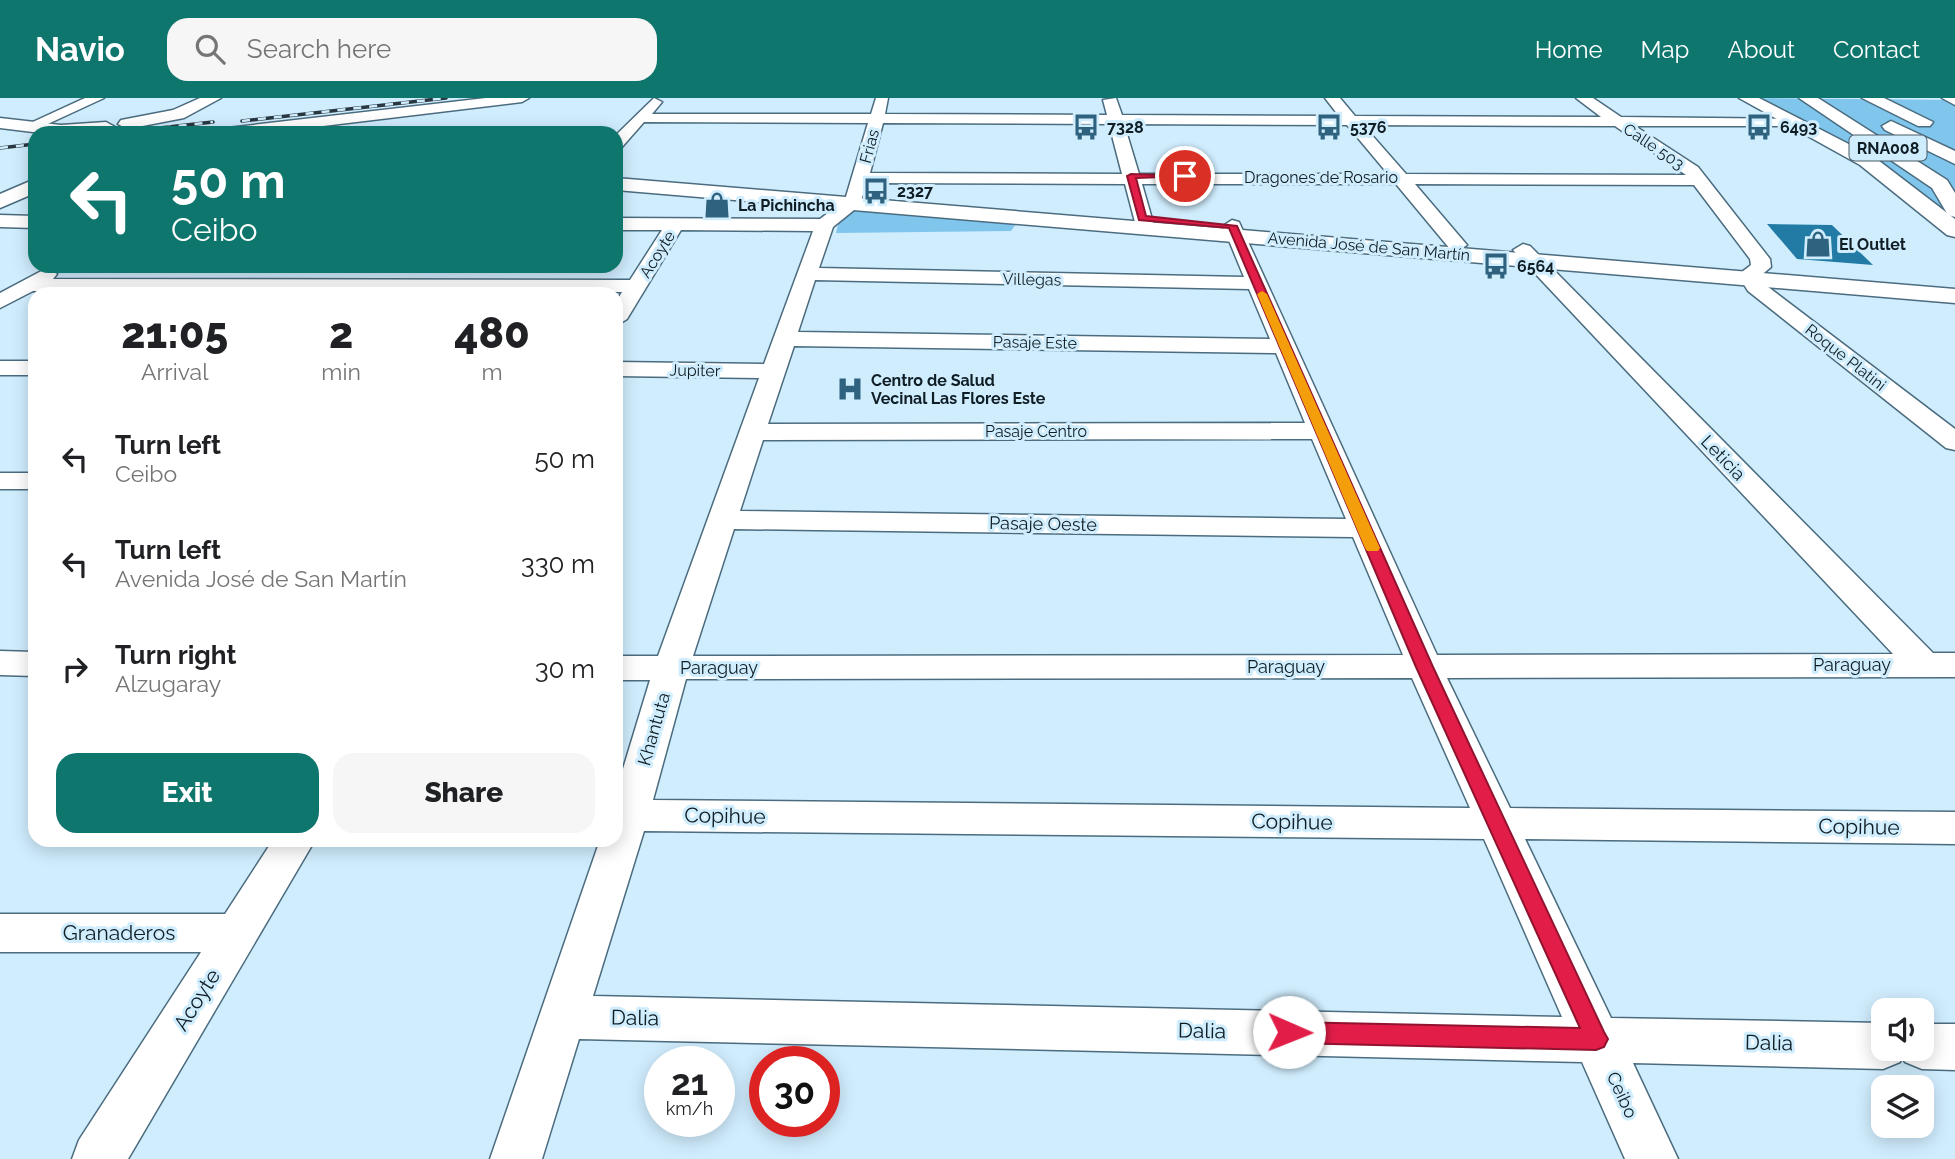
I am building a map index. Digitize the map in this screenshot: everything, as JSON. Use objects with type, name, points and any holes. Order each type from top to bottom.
[{"type":"main road","points":[[113,126],[178,114],[213,98]]},
{"type":"main road","points":[[168,126],[220,98]]},
{"type":"main road","points":[[1747,98],[1867,161],[1955,230]]},
{"type":"main road","name":"RNA008","points":[[1807,98],[1940,184],[1955,211]]},
{"type":"main road","name":"RNA008","points":[[1832,98],[1955,158]]},
{"type":"main road","name":"RNA008","points":[[1870,98],[1940,123],[1889,98]]},
{"type":"main road","points":[[1950,98],[1955,100]]},
{"type":"main road","points":[[0,123],[28,130]]},
{"type":"main road","points":[[127,124],[153,126]]},
{"type":"main road","points":[[0,135],[28,133]]},
{"type":"main road","name":"Avenida José de San Martín","points":[[623,177],[856,191],[1144,223],[1753,274],[1955,296]]},
{"type":"main road","points":[[0,192],[28,178]]},
{"type":"main road","name":"Avenida José de San Martín","points":[[623,184],[856,191]]},
{"type":"main road","points":[[0,202],[28,188]]},
{"type":"main road","name":"Avenida José de San Martín","points":[[1234,230],[1457,245],[1527,255]]},
{"type":"main road","name":"Avenida José de San Martín","points":[[1753,274],[1955,283]]},
{"type":"street","points":[[45,126],[97,98]]},
{"type":"street","points":[[285,126],[522,98]]},
{"type":"street","points":[[623,137],[659,98]]},
{"type":"street","name":"Frias","points":[[856,191],[883,98]]},
{"type":"street","points":[[1110,98],[1144,223]]},
{"type":"street","points":[[1332,98],[1457,245]]},
{"type":"street","name":"Calle 503","points":[[1583,98],[1692,171],[1760,259],[1762,264],[1753,274]]},
{"type":"street","points":[[1479,106],[1498,122]]},
{"type":"street","points":[[388,126],[410,111]]},
{"type":"street","points":[[641,118],[1795,122]]},
{"type":"street","name":"Dragones de Rosario","points":[[856,191],[1131,176],[1698,180]]},
{"type":"street","points":[[623,224],[824,225],[856,191]]},
{"type":"street","points":[[0,221],[28,222]]},
{"type":"street","name":"Acoyte","points":[[623,307],[675,224]]},
{"type":"street","name":"Khantuta","points":[[623,833],[671,668],[824,225]]},
{"type":"street","name":"Ceibo","points":[[1234,230],[1425,667],[1651,1159]]},
{"type":"street","name":"Leticia","points":[[1527,255],[1939,665]]},
{"type":"street","points":[[0,302],[49,273]]},
{"type":"street","name":"Villegas","points":[[807,274],[1257,284]]},
{"type":"street","name":"Roque Platini","points":[[1753,274],[1755,287],[1955,442]]},
{"type":"street","points":[[28,285],[636,286]]},
{"type":"street","name":"Pasaje Este","points":[[785,339],[1284,346]]},
{"type":"street","points":[[0,368],[28,368]]},
{"type":"street","name":"Jupiter","points":[[623,369],[774,371]]},
{"type":"street","name":"Pasaje Centro","points":[[753,432],[1320,431]]},
{"type":"street","points":[[0,481],[28,481]]},
{"type":"street","name":"Pasaje Oeste","points":[[722,520],[1364,528]]},
{"type":"street","points":[[0,663],[28,664]]},
{"type":"street","name":"Paraguay","points":[[623,668],[1939,665]]},
{"type":"street","name":"Copihue","points":[[629,815],[1955,828]]},
{"type":"street","name":"Acoyte","points":[[98,1159],[291,847]]},
{"type":"street","name":"Khantuta","points":[[516,1159],[619,847]]},
{"type":"street","name":"Granaderos","points":[[0,933],[237,933]]},
{"type":"street","name":"Dalia","points":[[563,1017],[1871,1045]]},
{"type":"street","points":[[1934,1046],[1955,1047]]},
{"type":"shaded area","points":[[1747,98],[1955,100],[1955,230],[1867,161]]},
{"type":"shaded area","points":[[853,211],[1016,224],[1011,231],[836,233],[839,221]]},
{"type":"building","name":"El Outlet","points":[[1767,224],[1832,225],[1873,265],[1797,259]]},
{"type":"railway","points":[[242,121],[446,98]]},
{"type":"railway","points":[[177,126],[213,122]]},
{"type":"railway","points":[[0,148],[28,145]]},
{"type":"slow traffic","points":[[1262,294],[1373,548]]},
{"type":"place","name":"7328","points":[[1086,127]]},
{"type":"place","name":"5376","points":[[1329,127]]},
{"type":"place","name":"6493","points":[[1759,127]]},
{"type":"place","name":"2327","points":[[876,191]]},
{"type":"place","name":"La Pichincha","points":[[717,205]]},
{"type":"place","name":"El Outlet","points":[[1818,244]]},
{"type":"place","name":"6564","points":[[1496,266]]},
{"type":"place","name":"Centro de Salud Vecinal Las Flores Este","points":[[850,389]]},
{"type":"route","points":[[1185,176],[1131,176],[1143,219],[1232,226],[1425,667],[1596,1039],[1289,1032]]}]
